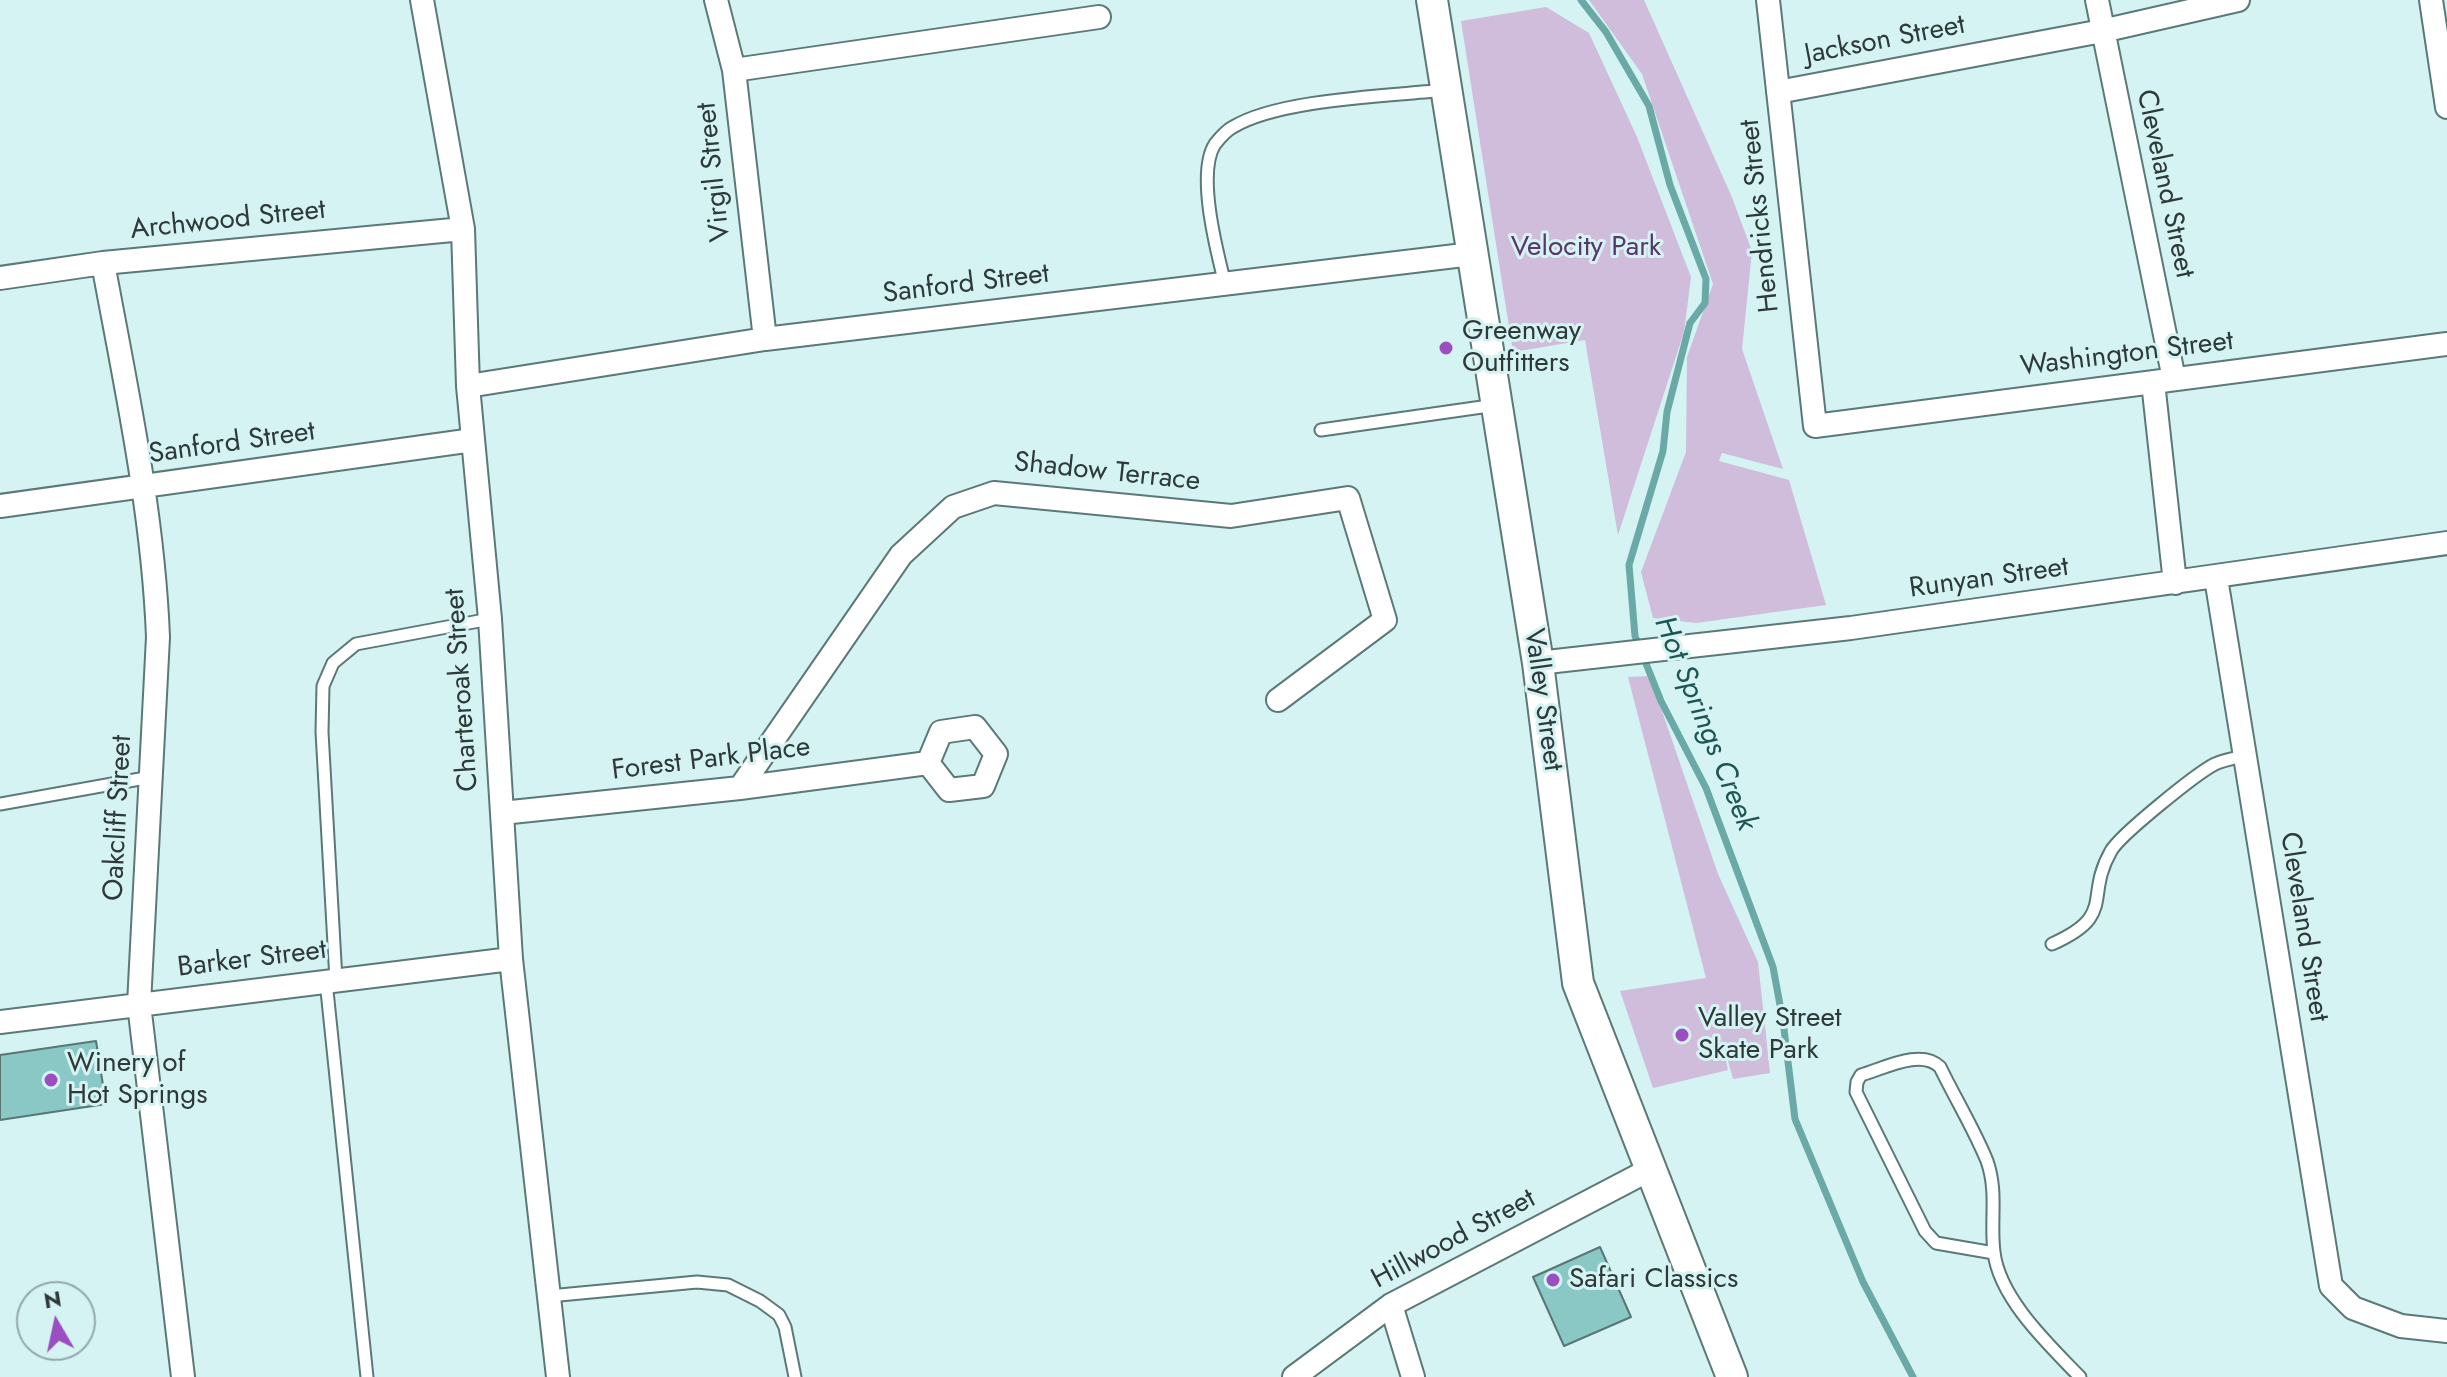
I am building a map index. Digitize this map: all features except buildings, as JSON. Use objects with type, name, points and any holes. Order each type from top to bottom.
[{"type":"street","name":"Charteroak Street","points":[[422,0],[463,229],[468,386],[490,619],[511,959],[558,1377]]},
{"type":"street","name":"Virgil Street","points":[[716,0],[734,70],[765,339]]},
{"type":"street","name":"Valley Street","points":[[1432,0],[1538,663],[1578,983],[1732,1377]]},
{"type":"street","name":"Hendricks Street","points":[[1768,0],[1815,426]]},
{"type":"street","name":"Cleveland Street","points":[[2097,0],[2163,380],[2175,583]]},
{"type":"street","name":"Jackson Street","points":[[1778,92],[2102,31],[2238,0]]},
{"type":"street","points":[[2431,0],[2447,107]]},
{"type":"street","points":[[734,70],[1099,17]]},
{"type":"street","name":"Archwood Street","points":[[0,278],[103,263],[463,229]]},
{"type":"street","name":"Sanford Street","points":[[468,386],[765,339],[1472,254]]},
{"type":"street","name":"Oakcliff Street","points":[[103,263],[144,486],[156,579],[158,637],[139,1004],[183,1377]]},
{"type":"street","name":"Washington Street","points":[[1815,426],[2447,344]]},
{"type":"street","name":"Sanford Street","points":[[0,506],[473,440]]},
{"type":"street","name":"Shadow Terrace","points":[[740,788],[901,555],[953,507],[994,493],[1231,516],[1348,498],[1385,620],[1278,700]]},
{"type":"street","name":"Runyan Street","points":[[1538,663],[1851,628],[2447,543]]},
{"type":"street","name":"Cleveland Street","points":[[2216,578],[2331,1286],[2353,1308],[2401,1326],[2447,1331]]},
{"type":"street","name":"Forest Park Place","points":[[502,813],[740,788],[928,763]]},
{"type":"street","name":"Barker Street","points":[[0,1022],[511,959]]},
{"type":"street","name":"Hillwood Street","points":[[1294,1377],[1391,1305],[1651,1169]]},
{"type":"street","points":[[1391,1305],[1413,1377]]},
{"type":"lane","points":[[1225,284],[1210,227],[1208,192],[1214,146],[1231,127],[1300,106],[1446,90]]},
{"type":"lane","points":[[1321,430],[1497,405]]},
{"type":"lane","points":[[367,1377],[331,981],[323,686],[333,663],[356,644],[490,619]]},
{"type":"lane","points":[[2052,944],[2087,924],[2097,907],[2101,875],[2112,849],[2166,799],[2215,765],[2245,756]]},
{"type":"lane","points":[[0,804],[151,777]]},
{"type":"lane","points":[[1994,1253],[1936,1243],[1925,1231],[1856,1092],[1861,1075],[1920,1058],[1934,1061],[1940,1067],[1986,1161],[1995,1202],[1994,1253],[1997,1269],[2011,1298],[2080,1377]]},
{"type":"lane","points":[[549,1296],[697,1282],[728,1285],[760,1301],[779,1315],[785,1327],[795,1377]]},
{"type":"green space","points":[[1589,0],[1644,0],[1731,195],[1752,251],[1742,349],[1783,469],[1722,453],[1719,461],[1789,480],[1826,605],[1696,623],[1653,618],[1641,572],[1686,452],[1687,357],[1713,284],[1642,74]]},
{"type":"green space","name":"Velocity Park","points":[[1546,7],[1589,33],[1637,137],[1691,277],[1684,332],[1618,535],[1585,340],[1513,352],[1461,21]]},
{"type":"green space","points":[[1650,676],[1718,874],[1758,962],[1770,1073],[1733,1079],[1720,1032],[1728,1070],[1653,1088],[1620,991],[1706,978],[1628,677]]},
{"type":"waterway","name":"Hot Springs Creek","points":[[1581,0],[1606,32],[1649,106],[1670,185],[1706,279],[1705,303],[1690,323],[1667,412],[1663,451],[1629,565],[1635,636],[1661,701],[1706,788],[1773,967],[1795,1119],[1863,1282],[1913,1377]]},
{"type":"place","name":"Greenway Outfitters","points":[[1446,348]]},
{"type":"place","name":"Valley Street Skate Park","points":[[1682,1035]]},
{"type":"place","name":"Winery of Hot Springs","points":[[51,1080]]},
{"type":"place","name":"Safari Classics","points":[[1553,1280]]}]
